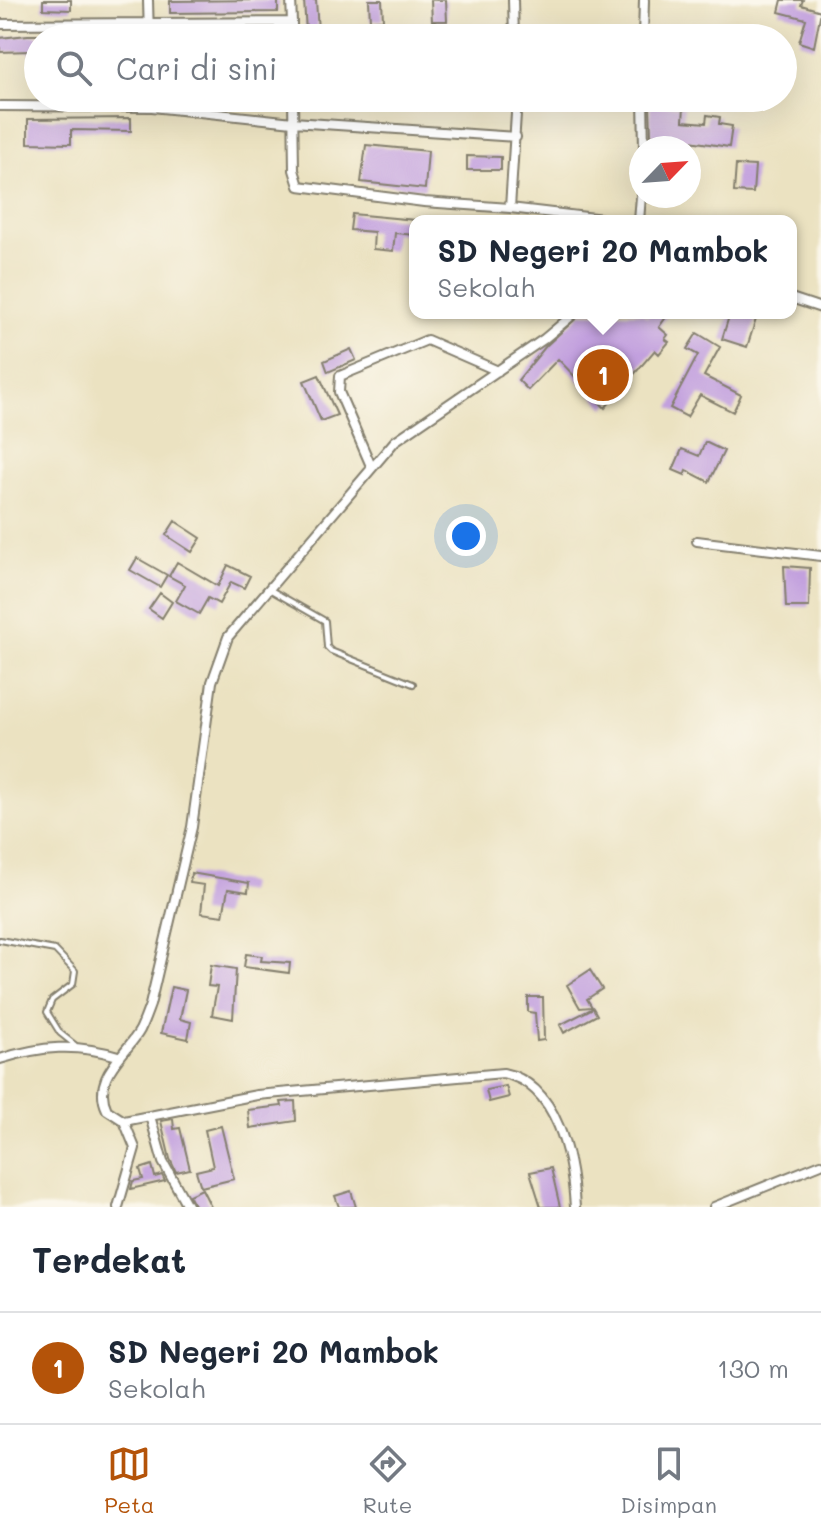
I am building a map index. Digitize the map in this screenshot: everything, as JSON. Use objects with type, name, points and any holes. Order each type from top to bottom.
[{"type":"street","points":[[148,0],[148,22]]},
{"type":"street","points":[[0,24],[292,22],[291,0]]},
{"type":"street","points":[[513,0],[514,24]]},
{"type":"street","points":[[643,24],[644,0]]},
{"type":"street","points":[[0,106],[24,105]]},
{"type":"street","points":[[222,112],[293,122],[516,137]]},
{"type":"street","points":[[293,112],[294,170],[299,186],[409,201],[569,215]]},
{"type":"street","points":[[510,208],[517,112]]},
{"type":"street","points":[[643,112],[644,136]]},
{"type":"street","points":[[797,300],[821,308]]},
{"type":"street","points":[[118,1207],[135,1148],[124,1121],[107,1110],[102,1097],[103,1084],[118,1056],[140,1029],[150,1005],[192,827],[215,668],[228,637],[395,441],[498,371],[567,319]]},
{"type":"street","points":[[371,466],[339,392],[340,376],[427,340],[498,371]]},
{"type":"street","points":[[697,541],[821,556]]},
{"type":"street","points":[[0,1059],[39,1048],[77,1047],[118,1056]]},
{"type":"street","points":[[124,1121],[257,1095],[314,1093],[462,1075],[519,1077],[540,1092],[550,1106],[567,1160],[575,1207]]},
{"type":"street","points":[[150,1116],[163,1162],[188,1207]]},
{"type":"street","points":[[714,1207],[821,1164]]},
{"type":"lane","points":[[267,588],[325,621],[327,647],[331,651],[413,684]]},
{"type":"lane","points":[[0,940],[55,950],[75,971],[73,984],[52,1000],[47,1012],[60,1033],[77,1047]]},
{"type":"building","points":[[43,0],[71,0],[71,10],[43,9]]},
{"type":"building","points":[[278,0],[278,12],[170,13],[170,1]]},
{"type":"building","points":[[304,0],[316,0],[318,24],[306,24]]},
{"type":"building","points":[[369,0],[382,0],[383,20],[370,21]]},
{"type":"building","points":[[431,0],[446,0],[447,21],[432,21]]},
{"type":"building","points":[[782,0],[803,0],[801,5],[821,11],[814,47],[799,42],[806,19],[779,12]]},
{"type":"building","points":[[24,35],[24,51],[0,52],[0,38]]},
{"type":"building","points":[[650,112],[684,112],[683,121],[706,123],[707,115],[720,117],[719,124],[732,126],[729,147],[701,143],[701,136],[651,135]]},
{"type":"building","points":[[131,118],[131,131],[71,130],[71,144],[28,143],[28,119]]},
{"type":"building","points":[[366,145],[428,151],[425,189],[361,182]]},
{"type":"building","points":[[467,156],[501,157],[501,170],[467,170]]},
{"type":"building","points":[[736,165],[755,166],[753,193],[734,192]]},
{"type":"building","points":[[352,214],[409,219],[409,234],[395,233],[393,251],[373,249],[374,232],[350,230]]},
{"type":"building","points":[[575,319],[665,319],[659,327],[668,335],[665,339],[669,342],[659,354],[655,350],[605,408],[558,359],[528,390],[518,380],[546,346]]},
{"type":"building","points":[[728,319],[756,319],[747,347],[722,339]]},
{"type":"building","points":[[697,333],[720,347],[704,376],[741,395],[733,412],[700,395],[687,417],[670,408],[698,355],[687,349]]},
{"type":"building","points":[[351,349],[356,360],[328,372],[324,361]]},
{"type":"building","points":[[319,375],[337,415],[321,421],[304,381]]},
{"type":"building","points":[[705,442],[724,451],[709,482],[686,470],[685,475],[673,470],[682,449],[699,456]]},
{"type":"building","points":[[175,521],[201,538],[192,552],[166,535]]},
{"type":"building","points":[[137,558],[167,575],[160,587],[130,570]]},
{"type":"building","points":[[177,562],[218,586],[228,565],[250,576],[244,588],[231,582],[219,604],[208,598],[199,614],[176,601],[185,585],[169,576]]},
{"type":"building","points":[[784,566],[810,568],[809,607],[786,607]]},
{"type":"building","points":[[160,593],[172,602],[162,618],[149,609]]},
{"type":"building","points":[[191,873],[249,883],[248,892],[228,889],[223,916],[201,913],[204,885],[190,883]]},
{"type":"building","points":[[246,954],[262,956],[261,961],[290,963],[289,973],[244,967]]},
{"type":"building","points":[[211,965],[236,969],[233,1019],[212,1015],[217,987],[208,986]]},
{"type":"building","points":[[590,970],[602,989],[587,999],[592,1007],[580,1008],[567,985]]},
{"type":"building","points":[[171,987],[186,990],[180,1019],[191,1022],[188,1039],[161,1033]]},
{"type":"building","points":[[528,997],[543,997],[544,1040],[537,1041],[535,1013],[528,1012]]},
{"type":"building","points":[[593,1008],[597,1015],[564,1033],[560,1025]]},
{"type":"building","points":[[506,1086],[509,1097],[489,1102],[486,1090]]},
{"type":"building","points":[[295,1101],[296,1121],[250,1128],[248,1110],[282,1106],[281,1102]]},
{"type":"building","points":[[173,1119],[174,1129],[180,1128],[190,1169],[176,1172],[161,1121]]},
{"type":"building","points":[[221,1126],[234,1179],[201,1187],[196,1171],[213,1167],[205,1130]]},
{"type":"building","points":[[152,1165],[155,1177],[162,1175],[165,1181],[131,1189],[133,1181],[143,1179],[140,1169]]},
{"type":"building","points":[[551,1168],[560,1207],[541,1207],[530,1172]]},
{"type":"building","points":[[202,1189],[211,1207],[195,1207],[189,1195]]},
{"type":"building","points":[[351,1191],[356,1207],[339,1207],[335,1196]]},
{"type":"place","name":"SD Negeri 20 Mambok","points":[[603,375]]}]
